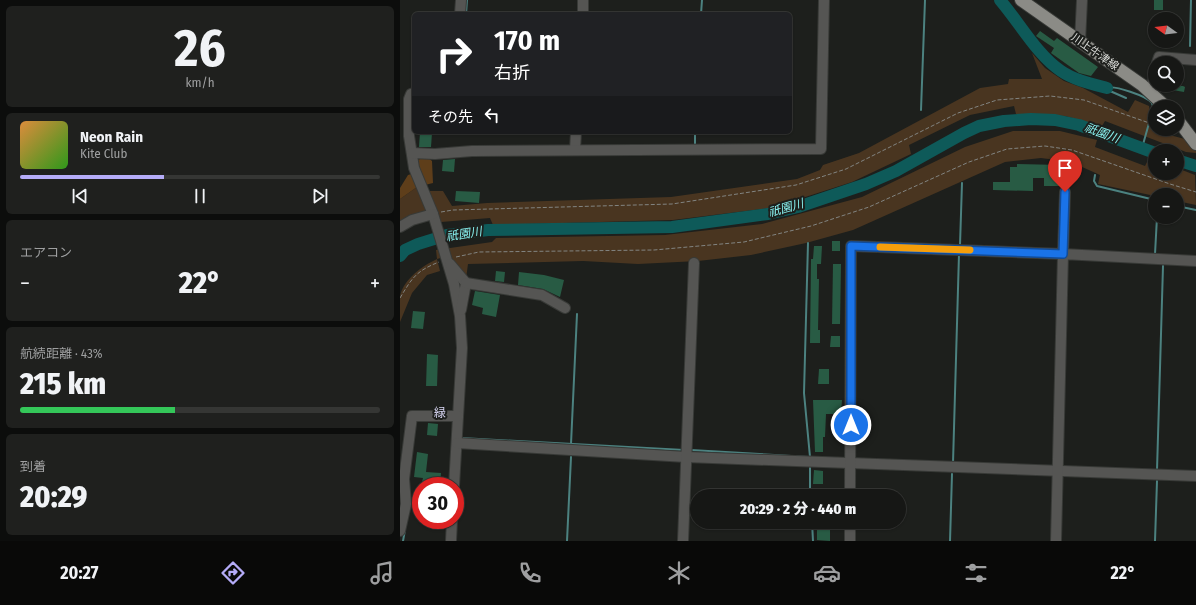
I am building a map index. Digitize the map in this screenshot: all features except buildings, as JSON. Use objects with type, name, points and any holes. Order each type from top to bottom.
[{"type":"main road","name":"川上牛津線","points":[[1021,0],[1148,91]]},
{"type":"main road","name":"川上牛津線","points":[[1149,92],[1158,100]]},
{"type":"main road","points":[[1184,128],[1194,141]]},
{"type":"street","points":[[460,12],[461,0]]},
{"type":"street","points":[[583,0],[583,12]]},
{"type":"street","points":[[412,153],[435,154],[472,151],[821,149],[824,0]]},
{"type":"street","points":[[1080,42],[1082,0]]},
{"type":"street","points":[[1184,59],[1196,60]]},
{"type":"street","points":[[412,93],[409,99],[409,136],[414,168],[432,214],[454,284],[460,316],[462,348],[455,477]]},
{"type":"street","points":[[575,150],[576,134]]},
{"type":"street","points":[[1056,541],[1065,192]]},
{"type":"street","points":[[400,227],[412,220],[432,214]]},
{"type":"street","points":[[400,216],[412,220]]},
{"type":"street","points":[[850,489],[851,246],[1063,254],[1196,261]]},
{"type":"street","points":[[446,260],[466,283],[542,295],[565,308]]},
{"type":"street","points":[[683,541],[694,263]]},
{"type":"street","points":[[460,316],[466,283]]},
{"type":"street","points":[[401,525],[406,504],[404,478],[412,416],[458,416]]},
{"type":"street","points":[[457,443],[851,460],[1058,467],[1196,476]]},
{"type":"street","points":[[451,541],[452,529]]},
{"type":"street","points":[[850,529],[850,541]]},
{"type":"path","points":[[432,214],[453,210],[672,204],[796,185],[846,169],[958,113],[998,100],[1050,96],[1084,100],[1148,123]]},
{"type":"path","points":[[400,298],[411,280],[424,268],[446,260],[479,252],[654,250],[744,242],[811,226],[869,207],[969,162],[1007,149],[1045,146],[1072,150],[1196,192]]},
{"type":"shaded area","points":[[1032,53],[1045,68],[1064,81],[1083,88],[1128,112],[1135,100],[1148,106],[1148,136],[1174,136],[1196,142],[1196,153],[1184,151],[1184,144],[1165,144],[1105,121],[1102,126],[1065,116],[1016,114],[1014,106],[970,115],[909,145],[911,154],[852,182],[771,208],[673,220],[493,225],[490,218],[441,222],[428,191],[443,191],[452,206],[487,203],[671,197],[797,179],[820,170],[823,165],[859,153],[980,88],[1008,84],[1009,79],[1042,79]]},
{"type":"shaded area","points":[[1013,131],[1060,131],[1097,140],[1095,147],[1145,166],[1148,160],[1148,180],[1184,180],[1184,171],[1195,175],[1196,205],[1184,202],[1184,188],[1148,188],[1148,195],[1098,184],[1100,175],[1071,162],[1041,158],[1005,162],[853,230],[806,243],[751,255],[698,261],[638,264],[583,261],[468,264],[466,279],[448,256],[437,259],[436,250],[492,242],[496,238],[665,235],[762,224],[862,197],[965,147]]},
{"type":"shaded area","points":[[427,157],[432,161],[433,183],[417,187],[400,199],[400,188],[408,175],[418,172],[417,160]]},
{"type":"shaded area","points":[[417,187],[427,211],[400,223],[400,199]]},
{"type":"shaded area","points":[[437,259],[440,271],[427,275],[412,293],[400,322],[400,296],[405,284],[425,265]]},
{"type":"waterway","points":[[466,12],[467,0]]},
{"type":"waterway","points":[[701,12],[702,0]]},
{"type":"waterway","points":[[921,110],[925,0]]},
{"type":"waterway","points":[[1000,0],[1036,47],[1052,64],[1072,77],[1107,88]]},
{"type":"waterway","points":[[1190,46],[1191,0]]},
{"type":"waterway","points":[[1107,88],[1111,87],[1130,92],[1144,97],[1152,103],[1153,109],[1142,148]]},
{"type":"waterway","points":[[1107,88],[1110,91],[1126,98]]},
{"type":"waterway","name":"祇園川","points":[[400,256],[405,250],[418,244],[447,235],[488,230],[672,227],[768,214],[798,207],[866,184],[896,171],[979,126],[1004,121],[1031,119],[1055,120],[1079,125],[1148,150]]},
{"type":"waterway","points":[[695,134],[695,145]]},
{"type":"waterway","name":"祇園川","points":[[1184,162],[1196,166]]},
{"type":"waterway","points":[[1095,175],[1094,181],[1097,186],[1148,198]]},
{"type":"waterway","points":[[960,245],[962,183]]},
{"type":"waterway","points":[[1184,207],[1196,210]]},
{"type":"waterway","points":[[1155,254],[1157,224]]},
{"type":"waterway","points":[[808,243],[804,393],[810,457]]},
{"type":"waterway","points":[[953,463],[959,254]]},
{"type":"waterway","points":[[1157,470],[1163,266]]},
{"type":"waterway","points":[[571,444],[577,314]]},
{"type":"waterway","points":[[461,438],[684,450]]},
{"type":"waterway","points":[[691,450],[808,457]]},
{"type":"waterway","points":[[567,541],[571,457]]},
{"type":"waterway","points":[[810,468],[810,489]]},
{"type":"waterway","points":[[950,541],[952,474]]},
{"type":"waterway","points":[[1155,541],[1157,481]]},
{"type":"waterway","points":[[812,529],[813,541]]},
{"type":"waterway","points":[[403,541],[405,530]]},
{"type":"slow traffic","points":[[880,247],[970,250]]},
{"type":"district","name":"緑","points":[[440,413]]},
{"type":"route","points":[[851,425],[851,246],[1063,254],[1065,192]]}]
